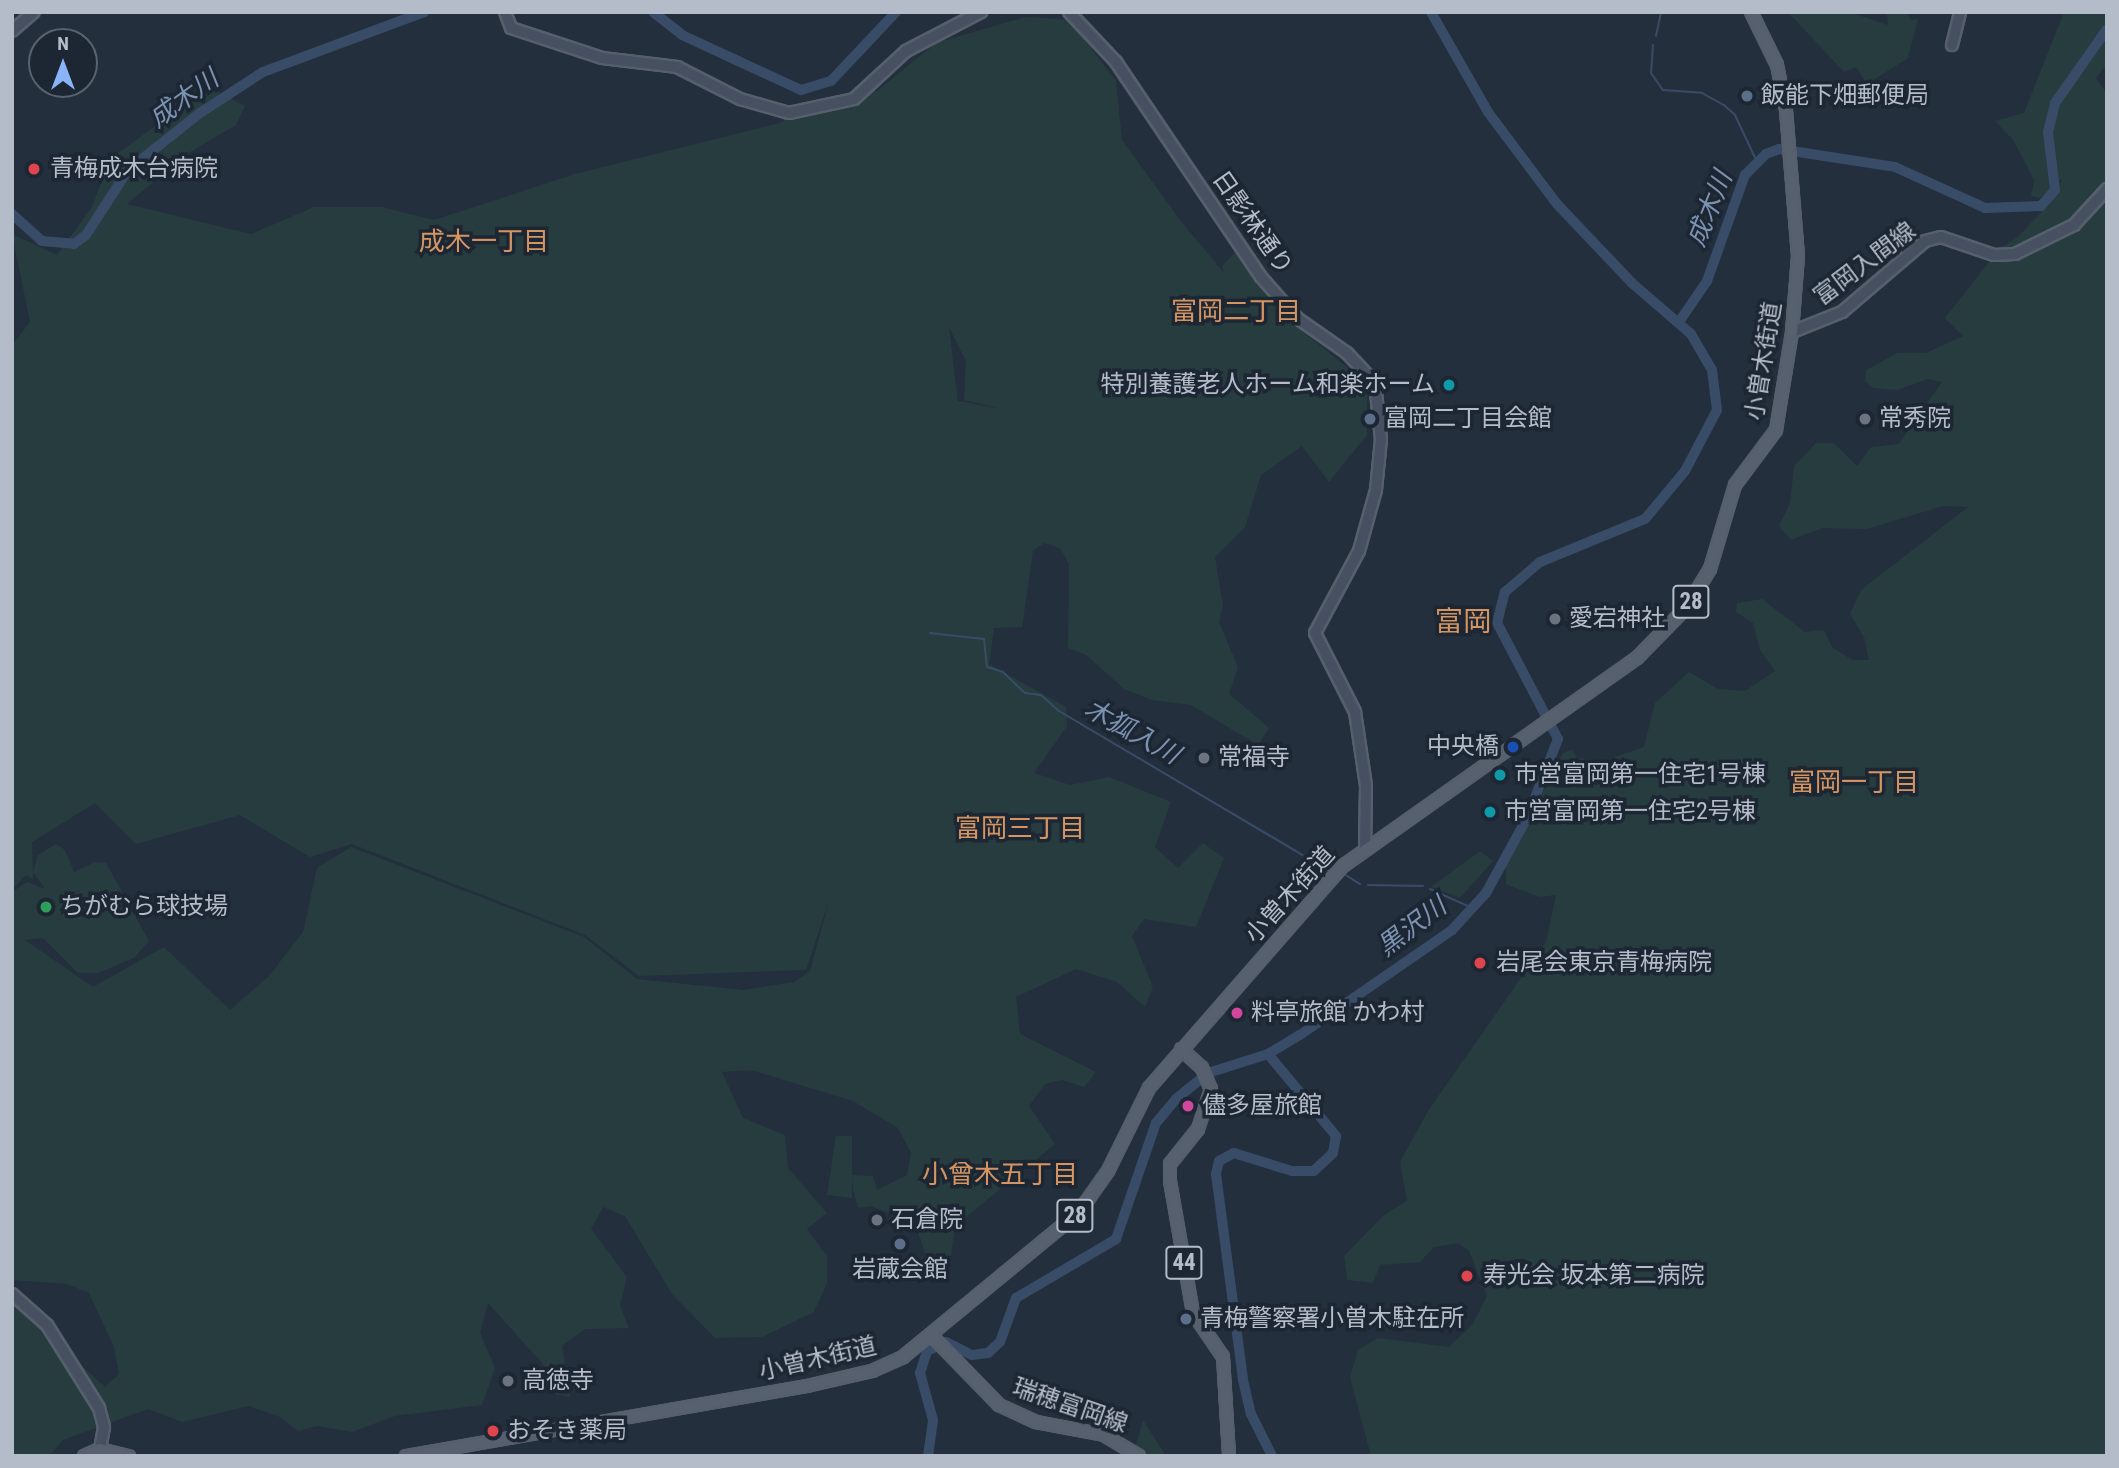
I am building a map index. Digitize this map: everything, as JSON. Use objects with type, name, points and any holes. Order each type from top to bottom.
[{"type":"main road","name":"小曽木街道","points":[[406,1456],[859,1375],[899,1359],[932,1337],[1079,1212],[1108,1171],[1141,1100],[1181,1049],[1364,848],[1637,658],[1701,588],[1735,485],[1780,420],[1792,332],[1798,256],[1782,80],[1751,12]]},
{"type":"main road","name":"44","points":[[1181,1049],[1205,1072],[1210,1093],[1200,1124],[1176,1150],[1169,1173],[1193,1313],[1223,1357],[1229,1456]]},
{"type":"main road","name":"瑞穂富岡線","points":[[932,1337],[979,1391],[1006,1409],[1036,1422],[1104,1436],[1139,1456]]},
{"type":"main road","points":[[83,1456],[100,1449],[129,1456]]},
{"type":"street","points":[[12,31],[34,12]]},
{"type":"street","points":[[505,12],[508,27],[592,55],[677,66],[740,99],[802,113],[855,99],[906,51],[981,12]]},
{"type":"street","name":"日影林通り","points":[[1069,12],[1116,62],[1261,277],[1297,318],[1353,358],[1375,383],[1381,439],[1377,490],[1359,551],[1315,633],[1355,712],[1366,786],[1364,848]]},
{"type":"street","points":[[1952,45],[1960,12]]},
{"type":"street","name":"富岡入間線","points":[[1792,332],[1838,316],[1925,241],[1941,237],[1994,255],[2015,254],[2074,225],[2107,189]]},
{"type":"street","points":[[12,1294],[47,1325],[99,1408],[104,1423],[100,1449]]},
{"type":"green space","points":[[1788,12],[1849,12],[1888,25],[1887,12],[1907,12],[1911,20],[1918,19],[1908,58],[1867,84],[1856,67],[1844,72]]},
{"type":"green space","points":[[2064,12],[2107,12],[2107,64],[2096,78],[2107,94],[2107,1456],[1371,1456],[1350,1377],[1358,1350],[1378,1338],[1449,1347],[1472,1325],[1487,1296],[1469,1251],[1458,1243],[1434,1247],[1420,1262],[1380,1265],[1373,1283],[1347,1280],[1344,1256],[1384,1215],[1407,1201],[1400,1162],[1428,1111],[1546,942],[1556,895],[1540,897],[1506,884],[1506,863],[1563,753],[1572,750],[1577,758],[1606,760],[1644,747],[1655,703],[1689,672],[1718,689],[1745,691],[1775,671],[1760,650],[1753,623],[1736,612],[1737,603],[1762,599],[1805,632],[1824,630],[1832,647],[1852,660],[1869,660],[1864,637],[1850,614],[1861,590],[1968,507],[1943,506],[1867,529],[1822,528],[1791,540],[1779,526],[1790,503],[1794,466],[1816,443],[1834,443],[1857,466],[1871,447],[1899,444],[1942,382],[1928,379],[1897,390],[1873,388],[1865,381],[1866,370],[1898,353],[1926,353],[1963,336],[1945,318],[1999,249],[2018,237],[2056,196],[2062,178],[2040,198],[2031,196],[2034,180],[2014,141],[1995,121],[2024,113]]},
{"type":"green space","points":[[1025,17],[1070,20],[1116,81],[1122,140],[1183,224],[1225,274],[1222,266],[1237,250],[1259,281],[1256,284],[1298,328],[1367,383],[1367,435],[1329,482],[1302,446],[1261,475],[1245,527],[1215,557],[1223,605],[1219,622],[1238,667],[1229,694],[1269,728],[1258,745],[1191,705],[1152,700],[1124,689],[1086,655],[1068,648],[1069,564],[1060,548],[1044,543],[1033,551],[1022,627],[994,628],[989,664],[1066,707],[1067,726],[1034,773],[1070,785],[1109,777],[1171,802],[1155,847],[1178,868],[1203,843],[1224,858],[1196,927],[1144,919],[1132,936],[1153,987],[1145,1007],[1117,982],[1076,969],[1016,997],[1020,1034],[1096,1072],[1084,1087],[1062,1080],[1045,1084],[1029,1106],[1055,1144],[955,1226],[951,1256],[925,1253],[915,1223],[871,1206],[858,1208],[852,1175],[873,1176],[877,1190],[907,1175],[911,1153],[898,1128],[853,1101],[751,1070],[722,1072],[743,1118],[785,1135],[788,1168],[827,1213],[807,1229],[827,1256],[827,1283],[814,1312],[762,1337],[715,1338],[672,1294],[625,1216],[603,1207],[591,1229],[627,1277],[620,1306],[629,1328],[585,1329],[562,1346],[570,1397],[555,1394],[543,1364],[488,1303],[480,1333],[495,1368],[482,1405],[395,1416],[352,1432],[317,1426],[298,1431],[280,1417],[248,1406],[182,1422],[148,1409],[63,1440],[49,1456],[12,1456],[12,1301],[105,1387],[119,1374],[114,1347],[89,1293],[67,1284],[12,1280],[12,892],[27,882],[45,889],[33,872],[38,855],[56,844],[65,850],[74,872],[95,862],[106,863],[149,941],[134,958],[98,973],[78,973],[43,938],[25,940],[93,987],[164,947],[230,1010],[269,976],[303,932],[317,868],[351,847],[584,937],[637,979],[743,990],[794,982],[810,971],[829,901],[806,970],[639,976],[585,935],[352,844],[310,857],[240,815],[136,844],[95,803],[32,842],[33,879],[26,875],[12,890],[12,345],[30,322],[12,234],[57,255],[92,207],[110,159],[209,87],[245,106],[236,125],[185,155],[127,204],[251,234],[314,207],[382,207],[434,220],[575,174],[780,123],[822,100],[877,91],[936,43]],"holes":[[[949,327],[966,361],[964,400],[1002,409],[958,401]]]},
{"type":"green space","points":[[1480,851],[1493,861],[1460,898],[1431,887]]},
{"type":"green space","points":[[836,1136],[852,1136],[852,1198],[827,1195]]},
{"type":"green space","points":[[1143,1420],[1166,1456],[1133,1456]]},
{"type":"waterway","name":"成木川","points":[[12,214],[42,241],[74,244],[86,235],[128,170],[200,113],[263,72],[424,12]]},
{"type":"waterway","name":"成木川","points":[[653,12],[682,35],[801,90],[831,81],[896,12]]},
{"type":"waterway","name":"黒沢川","points":[[928,1456],[933,1420],[920,1373],[927,1351],[946,1342],[972,1355],[988,1353],[1000,1342],[1016,1298],[1116,1239],[1156,1123],[1176,1099],[1208,1073],[1268,1054],[1300,1035],[1452,930],[1486,893],[1527,818],[1558,739],[1497,623],[1505,592],[1540,562],[1645,519],[1685,471],[1717,410],[1712,370],[1691,334],[1632,283],[1557,204],[1488,112],[1431,12]]},
{"type":"waterway","points":[[1656,36],[1661,12]]},
{"type":"waterway","name":"成木川","points":[[1679,322],[1707,281],[1745,175],[1766,154],[1779,149],[1895,167],[1985,208],[2041,206],[2055,190],[2048,132],[2055,103],[2107,29]]},
{"type":"waterway","points":[[1653,45],[1651,73],[1663,90],[1702,93],[1724,105],[1735,115],[1757,162]]},
{"type":"waterway","name":"木狐入川","points":[[930,633],[984,639],[987,667],[1003,672],[1025,693],[1041,695],[1059,711],[1331,872]]},
{"type":"waterway","name":"木狐入川","points":[[1344,874],[1360,884]]},
{"type":"waterway","name":"木狐入川","points":[[1368,885],[1423,886]]},
{"type":"waterway","name":"木狐入川","points":[[1430,889],[1472,908]]},
{"type":"waterway","points":[[1268,1054],[1336,1136],[1333,1153],[1314,1171],[1292,1171],[1234,1153],[1219,1161],[1216,1174],[1243,1380],[1251,1414],[1272,1456]]},
{"type":"place","name":"飯能下畑郵便局","points":[[1747,96]]},
{"type":"place","name":"青梅成木台病院","points":[[34,169]]},
{"type":"place","name":"特別養護老人ホーム和楽ホーム","points":[[1449,385]]},
{"type":"place","name":"富岡二丁目会館","points":[[1370,419]]},
{"type":"place","name":"常秀院","points":[[1865,419]]},
{"type":"place","name":"愛宕神社","points":[[1555,619]]},
{"type":"place","name":"中央橋","points":[[1513,747]]},
{"type":"place","name":"常福寺","points":[[1204,758]]},
{"type":"place","name":"市営富岡第一住宅1号棟","points":[[1500,775]]},
{"type":"place","name":"市営富岡第一住宅2号棟","points":[[1490,812]]},
{"type":"place","name":"ちがむら球技場","points":[[46,907]]},
{"type":"place","name":"岩尾会東京青梅病院","points":[[1480,963]]},
{"type":"place","name":"料亭旅館 かわ村","points":[[1237,1013]]},
{"type":"place","name":"儘多屋旅館","points":[[1188,1106]]},
{"type":"place","name":"石倉院","points":[[877,1220]]},
{"type":"place","name":"岩蔵会館","points":[[900,1244]]},
{"type":"place","name":"寿光会 坂本第二病院","points":[[1467,1276]]},
{"type":"place","name":"青梅警察署小曽木駐在所","points":[[1186,1319]]},
{"type":"place","name":"高徳寺","points":[[508,1381]]},
{"type":"place","name":"おそき薬局","points":[[493,1431]]},
{"type":"district","name":"成木一丁目","points":[[484,242]]},
{"type":"district","name":"富岡二丁目","points":[[1236,312]]},
{"type":"district","name":"富岡","points":[[1463,622]]},
{"type":"district","name":"富岡一丁目","points":[[1854,783]]},
{"type":"district","name":"富岡三丁目","points":[[1020,829]]},
{"type":"district","name":"小曾木五丁目","points":[[1000,1175]]}]
